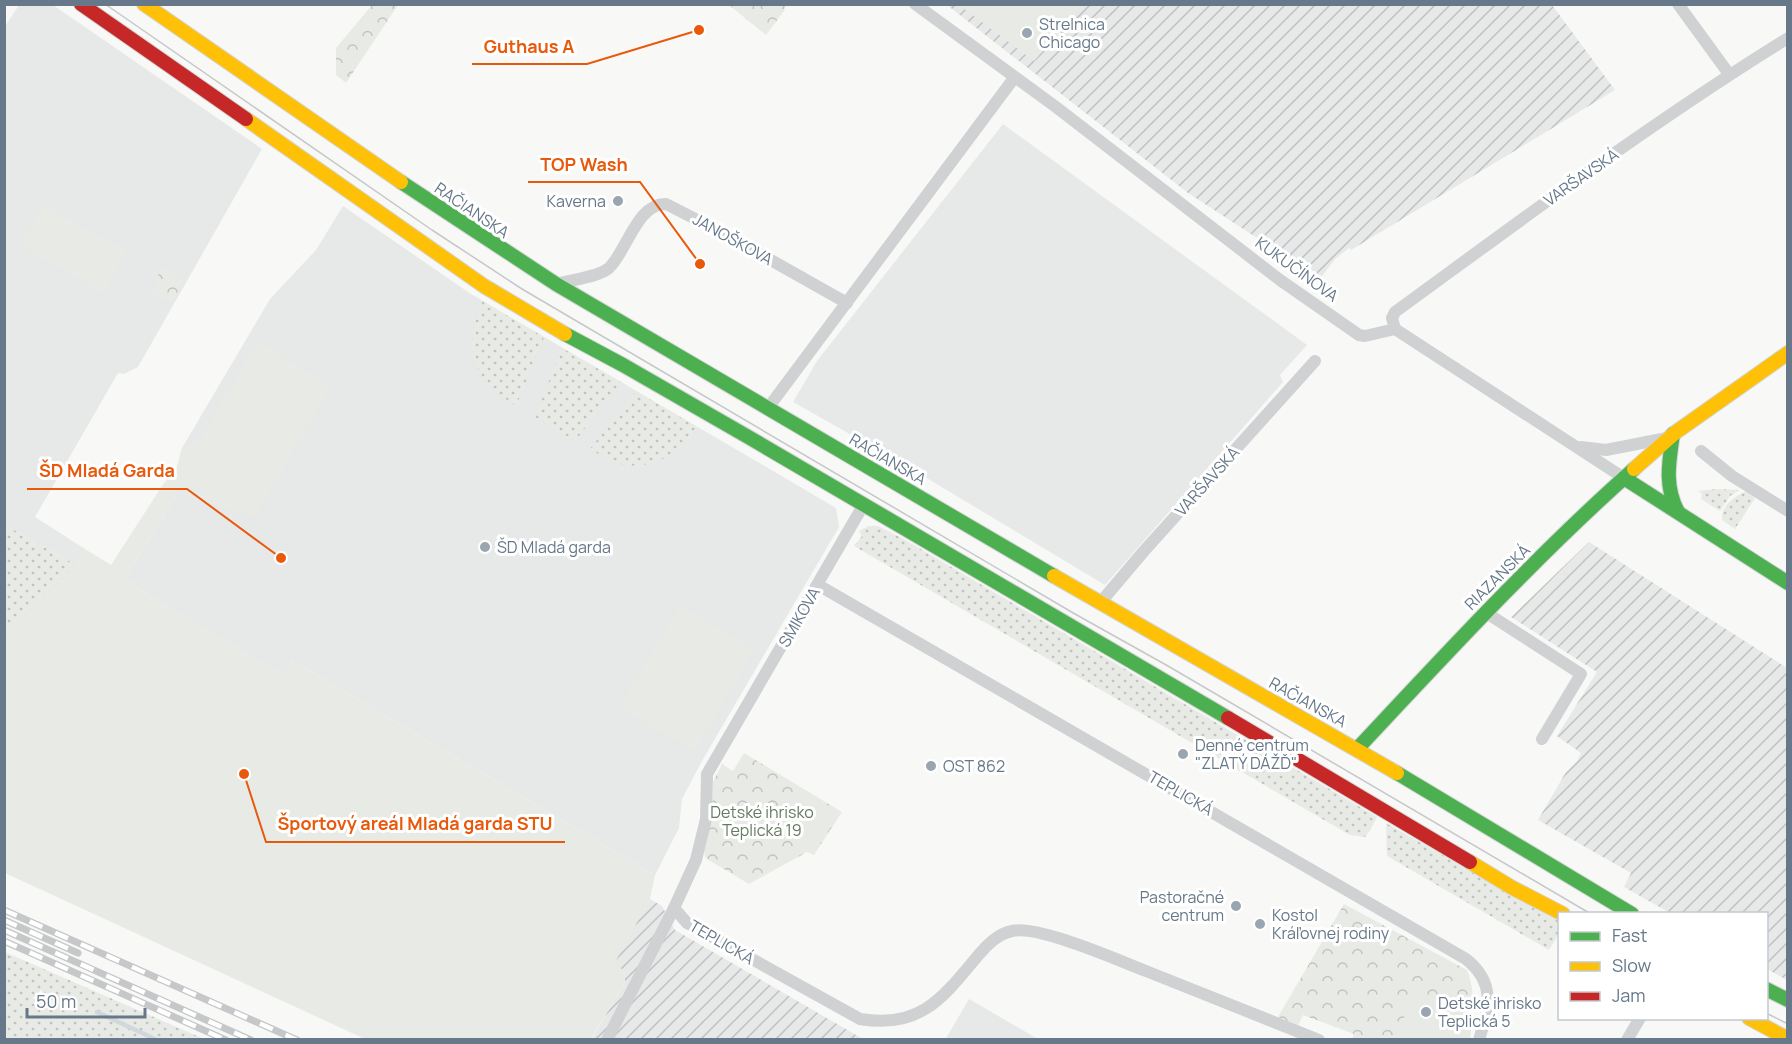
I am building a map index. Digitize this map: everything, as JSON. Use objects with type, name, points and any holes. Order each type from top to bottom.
[{"type":"main road","points":[[81,4],[484,286],[864,504],[1293,755],[1511,886],[1559,912]]},
{"type":"main road","name":"RAČIANSKA","points":[[144,4],[432,203],[556,284],[1100,603],[1356,749],[1629,912]]},
{"type":"main road","name":"RIAZANSKÁ","points":[[1356,749],[1485,612],[1580,517],[1672,436],[1788,353]]},
{"type":"main road","points":[[1672,436],[1668,484],[1670,497],[1679,514]]},
{"type":"main road","points":[[1624,478],[1788,583]]},
{"type":"main road","points":[[1768,990],[1788,1000]]},
{"type":"main road","points":[[1753,1020],[1788,1039]]},
{"type":"street","name":"KUKUČÍNOVA","points":[[915,4],[1056,107],[1280,280],[1359,334],[1365,336],[1395,329]]},
{"type":"street","points":[[1678,4],[1729,75]]},
{"type":"street","name":"VARŠAVSKÁ","points":[[1395,329],[1392,318],[1395,312],[1537,208],[1729,75],[1788,38]]},
{"type":"street","points":[[768,408],[1014,78]]},
{"type":"street","name":"JANOŠKOVA","points":[[556,284],[609,268],[640,219],[651,207],[666,204],[847,303]]},
{"type":"street","points":[[1395,329],[1624,478]]},
{"type":"street","name":"VARŠAVSKÁ","points":[[1100,603],[1144,551],[1316,361]]},
{"type":"street","name":"RIAZANSKÁ","points":[[1572,445],[1606,450],[1672,436]]},
{"type":"street","points":[[1701,451],[1732,476],[1788,511]]},
{"type":"street","name":"SMIKOVA","points":[[607,1040],[696,860],[706,819],[707,774],[864,504]]},
{"type":"street","name":"TEPLICKÁ","points":[[818,585],[1466,959],[1482,975],[1488,993],[1487,1011],[1479,1040]]},
{"type":"street","points":[[1485,612],[1581,674],[1542,739]]},
{"type":"street","name":"TEPLICKÁ","points":[[674,908],[687,923],[860,1020],[913,1017],[939,1001],[986,946],[1002,934],[1024,930],[1046,934],[1101,954],[1319,1040]]},
{"type":"street","points":[[1627,1040],[1639,1020]]},
{"type":"shaded area","points":[[19,5],[53,5],[262,149],[138,367],[124,374],[118,373],[35,517],[85,549],[76,565],[5,525],[4,28]]},
{"type":"shaded area","points":[[947,5],[1552,5],[1615,90],[1351,250],[1349,248],[1335,259],[1320,279],[1188,193]]},
{"type":"shaded area","points":[[1003,124],[1307,345],[1280,375],[1283,382],[1105,585],[910,468],[793,402],[817,361]]},
{"type":"shaded area","points":[[343,206],[471,294],[836,508],[839,527],[702,761],[682,799],[679,828],[655,875],[292,660],[284,675],[134,586],[125,578],[178,493],[177,467],[182,448],[270,299],[316,250]]},
{"type":"shaded area","points":[[1589,542],[1787,668],[1787,980],[1768,970],[1768,912],[1668,912],[1624,887],[1631,873],[1538,820],[1566,772],[1577,761],[1581,753],[1557,736],[1597,672],[1511,617]]},
{"type":"shaded area","points":[[650,899],[662,906],[675,930],[863,1039],[591,1040],[625,982],[613,964]]},
{"type":"shaded area","points":[[969,999],[1038,1039],[945,1040]]},
{"type":"green space","points":[[372,5],[398,5],[346,83],[336,75],[336,48]]},
{"type":"green space","points":[[729,5],[786,5],[766,35]]},
{"type":"green space","name":"Strelnica Chicago","points":[[959,5],[1083,5],[1034,61]]},
{"type":"green space","points":[[43,205],[127,251],[104,293],[21,246]]},
{"type":"green space","points":[[161,266],[184,280],[172,303],[153,293]]},
{"type":"green space","points":[[482,301],[544,337],[516,406],[489,385],[475,361],[473,334]]},
{"type":"green space","points":[[258,341],[330,387],[255,517],[178,493],[125,578],[134,586],[284,674],[292,660],[655,875],[650,899],[614,964],[625,971],[625,982],[591,1039],[365,1039],[5,873],[5,635],[76,565],[85,549],[111,565],[162,486],[177,467],[182,448],[201,439]]},
{"type":"green space","points":[[562,348],[621,382],[575,441],[535,417]]},
{"type":"green space","points":[[636,391],[697,427],[684,444],[667,457],[636,466],[611,461],[590,449]]},
{"type":"green space","points":[[1740,490],[1730,496],[1720,511],[1701,499],[1702,494],[1698,491]]},
{"type":"green space","points":[[1746,491],[1755,498],[1735,529],[1722,520],[1722,515],[1729,502]]},
{"type":"green space","points":[[5,525],[76,565],[5,636]]},
{"type":"green space","points":[[869,526],[878,526],[902,538],[1377,817],[1371,829],[1365,837],[1350,835],[854,546],[862,536],[859,531]]},
{"type":"green space","points":[[680,605],[754,650],[694,751],[620,707]]},
{"type":"green space","name":"Detské ihrisko Teplická 19","points":[[744,753],[842,812],[814,855],[807,852],[749,884],[705,857],[704,851],[712,816],[713,782],[722,764],[733,771]]},
{"type":"green space","points":[[803,792],[840,813],[813,854],[778,834]]},
{"type":"green space","points":[[1386,823],[1558,920],[1558,936],[1549,950],[1387,856]]},
{"type":"green space","points":[[1344,904],[1467,970],[1472,991],[1471,1010],[1466,1024],[1471,1027],[1470,1039],[1352,1039],[1354,1034],[1303,1015],[1298,1026],[1278,1017]]},
{"type":"green space","points":[[5,952],[204,1039],[5,1039]]},
{"type":"green space","name":"Detské ihrisko Teplická 5","points":[[1415,996],[1471,1027],[1470,1039],[1393,1039]]},
{"type":"waterway","points":[[97,1012],[157,1040]]},
{"type":"tram line","points":[[105,4],[432,230],[522,289],[1588,912]]},
{"type":"tram line","points":[[1768,1014],[1788,1024]]},
{"type":"railway","points":[[4,910],[297,1040]]},
{"type":"railway","points":[[4,920],[78,953]]},
{"type":"railway","points":[[4,930],[251,1040]]},
{"type":"railway","points":[[4,941],[226,1040]]},
{"type":"traffic: fast","points":[[401,182],[556,284],[1054,576]]},
{"type":"traffic: fast","points":[[565,334],[750,438],[1228,718]]},
{"type":"traffic: fast","points":[[1673,434],[1669,483],[1678,512]]},
{"type":"traffic: fast","points":[[1357,749],[1527,571],[1634,469]]},
{"type":"traffic: fast","points":[[1624,478],[1788,583]]},
{"type":"traffic: fast","points":[[1397,773],[1629,912]]},
{"type":"traffic: fast","points":[[1768,990],[1788,1000]]},
{"type":"traffic: slow","points":[[144,4],[401,182]]},
{"type":"traffic: slow","points":[[246,119],[484,286],[565,334]]},
{"type":"traffic: slow","points":[[1634,469],[1676,432],[1788,353]]},
{"type":"traffic: slow","points":[[1054,576],[1397,773]]},
{"type":"traffic: slow","points":[[1470,862],[1559,912]]},
{"type":"traffic: slow","points":[[1753,1020],[1788,1039]]},
{"type":"traffic: jam","points":[[81,4],[246,119]]},
{"type":"traffic: jam","points":[[1228,718],[1470,862]]},
{"type":"place","name":"Guthaus A","points":[[699,30]]},
{"type":"place","name":"Strelnica Chicago","points":[[1027,33]]},
{"type":"place","name":"Kaverna","points":[[618,201]]},
{"type":"place","name":"TOP Wash","points":[[700,264]]},
{"type":"place","name":"ŠD Mladá garda","points":[[485,547]]},
{"type":"place","name":"ŠD Mladá Garda","points":[[281,558]]},
{"type":"place","name":"Denné centrum \"ZLATÝ DÁŽĎ\"","points":[[1183,754]]},
{"type":"place","name":"OST 862","points":[[931,766]]},
{"type":"place","name":"Športový areál Mladá garda STU","points":[[244,774]]},
{"type":"place","name":"Pastoračné centrum","points":[[1236,906]]},
{"type":"place","name":"Kostol Kráľovnej rodiny","points":[[1260,924]]},
{"type":"place","name":"Detské ihrisko Teplická 5","points":[[1426,1012]]}]
